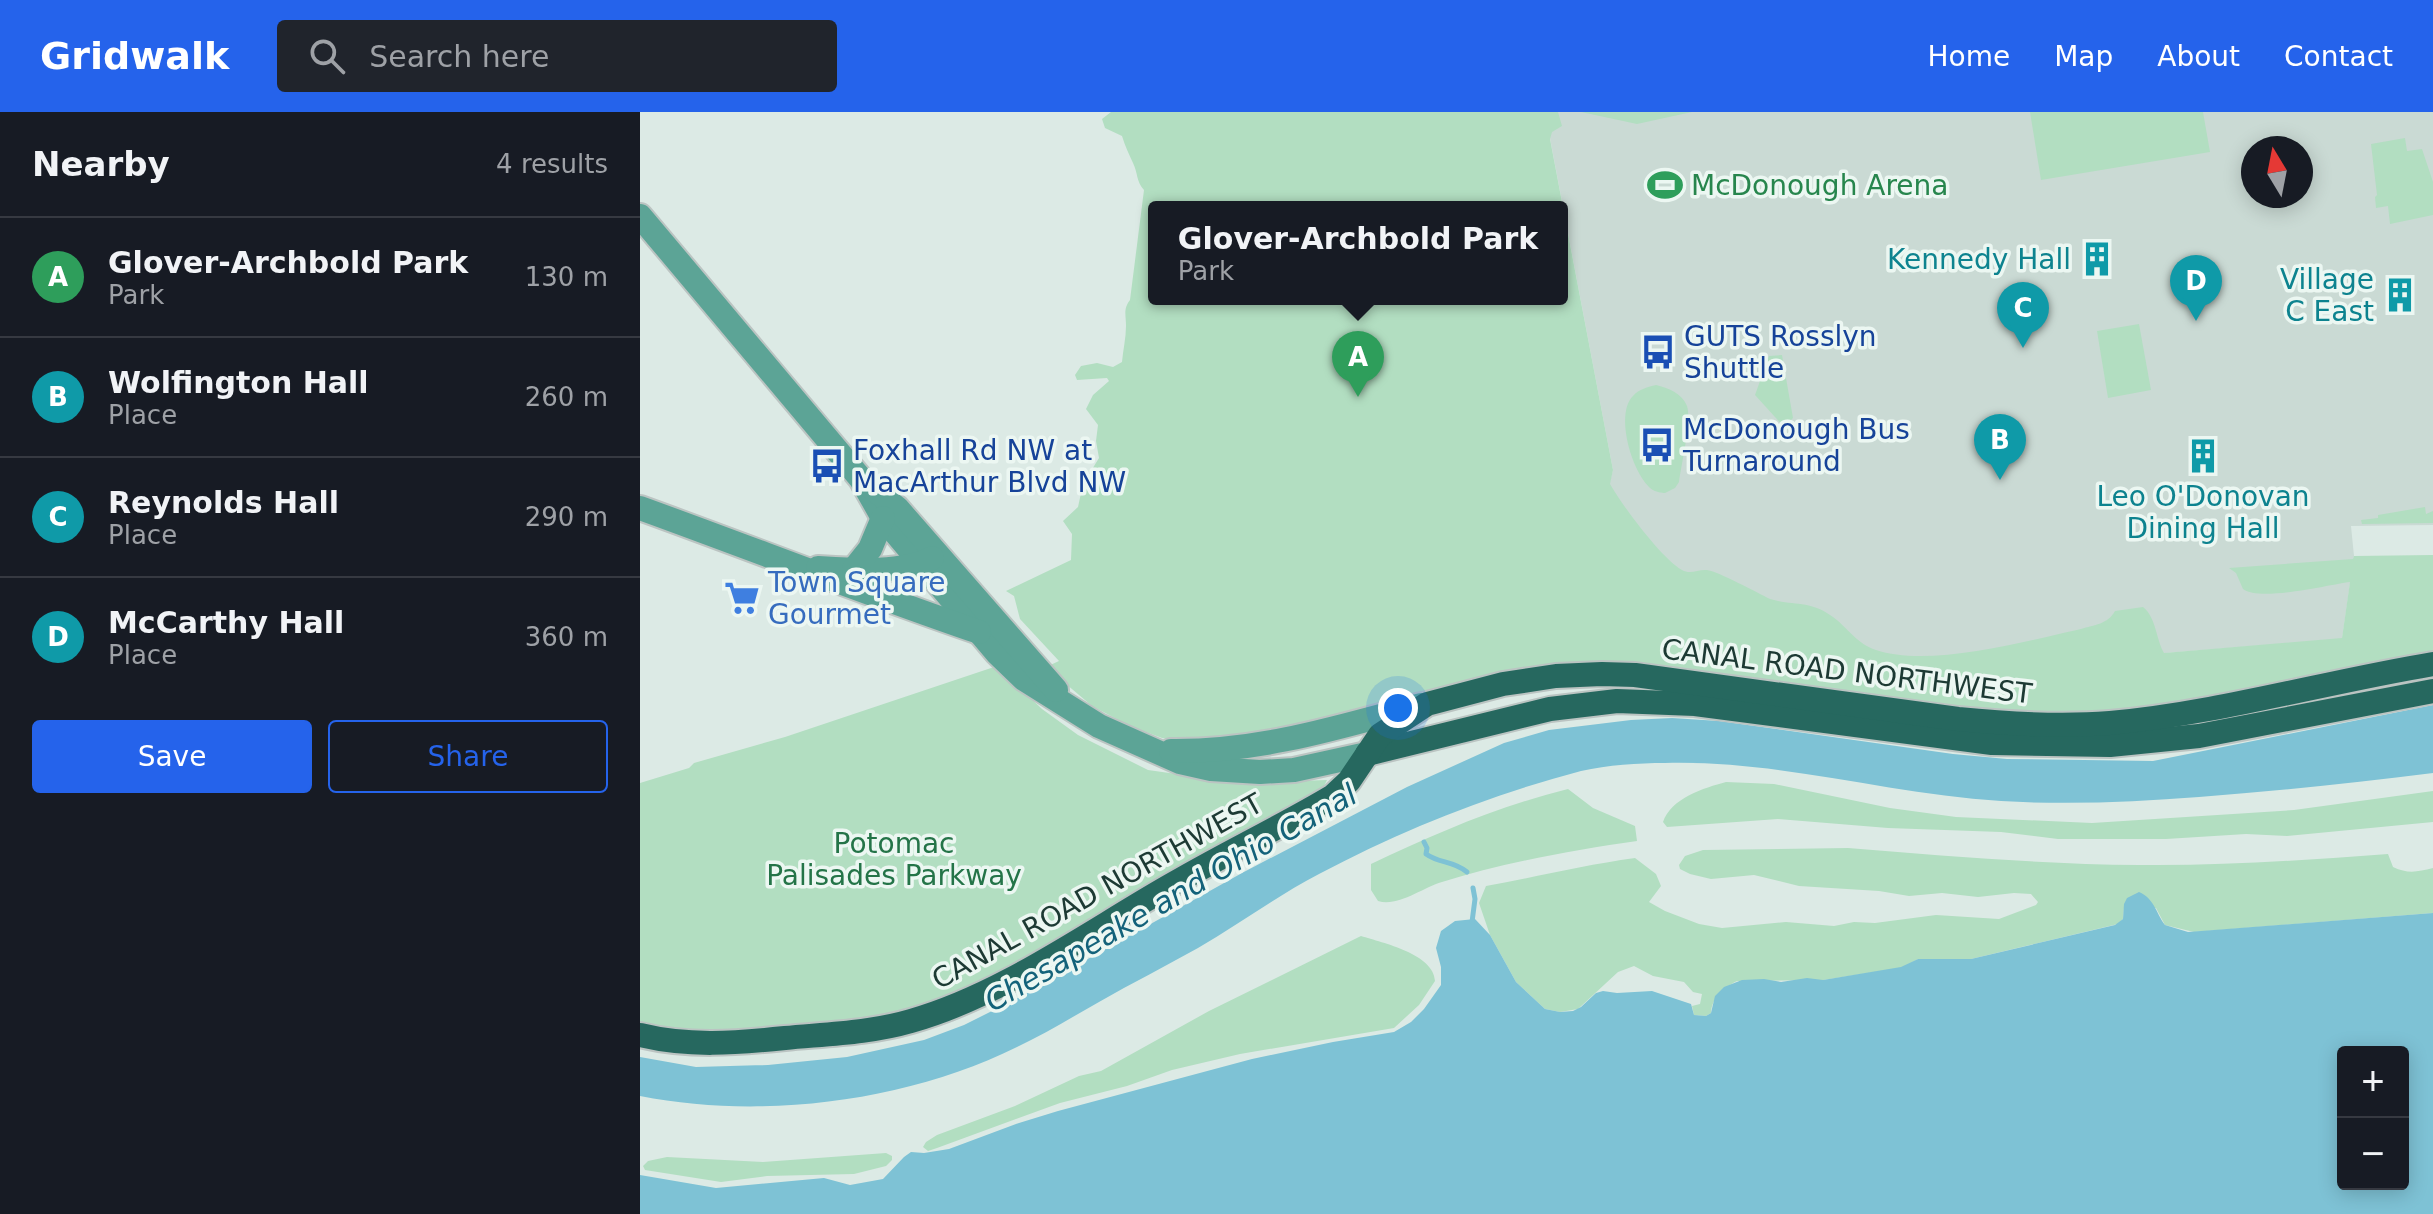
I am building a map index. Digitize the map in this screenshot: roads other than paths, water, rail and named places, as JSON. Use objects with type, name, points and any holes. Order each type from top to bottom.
[{"type":"highway","name":"CANAL ROAD NORTHWEST","points":[[640,1035],[690,1043],[750,1041],[881,1027],[952,1007],[1002,984],[1333,796],[1349,781],[1380,735],[1427,704],[1539,678],[1570,674],[1619,674],[1958,719],[2011,724],[2086,724],[2193,711],[2433,664]]},
{"type":"highway","name":"CANAL ROAD NORTHWEST","points":[[1367,754],[1550,709],[1617,701],[1695,704],[1992,743],[2110,745],[2199,736],[2433,691]]},
{"type":"main road","points":[[640,216],[861,479],[883,518],[929,559],[1070,708]]},
{"type":"main road","points":[[861,479],[897,508],[981,633],[1012,668],[1113,733],[1197,767],[1242,772],[1294,770],[1367,754]]},
{"type":"main road","points":[[640,508],[856,590],[981,633]]},
{"type":"main road","points":[[854,569],[870,549],[883,518]]},
{"type":"main road","points":[[804,568],[854,569],[929,559]]},
{"type":"main road","points":[[1153,751],[1209,751],[1279,743],[1427,704]]},
{"type":"water","points":[[2433,705],[2433,773],[2199,797],[2051,803],[2001,801],[1708,763],[1634,764],[1581,771],[1480,803],[1414,828],[1350,858],[1288,891],[1198,948],[1048,1031],[974,1066],[881,1093],[783,1106],[686,1103],[640,1096],[640,1057],[696,1067],[768,1065],[847,1057],[924,1040],[964,1025],[1407,787],[1504,743],[1549,730],[1672,718],[1719,721],[2007,759],[2153,761]]},
{"type":"water","points":[[2139,892],[2151,902],[2165,925],[2188,932],[2433,913],[2433,1214],[640,1214],[640,1175],[716,1188],[824,1178],[850,1185],[883,1179],[911,1152],[949,1149],[1058,1111],[1252,1059],[1394,1032],[1411,1022],[1424,1009],[1441,985],[1441,967],[1436,948],[1441,931],[1455,921],[1475,919],[1490,935],[1516,982],[1545,1009],[1573,1011],[1603,991],[1652,991],[1691,1004],[1694,1015],[1706,1016],[1711,1013],[1715,996],[1724,987],[1742,980],[1823,980],[1901,967],[1918,959],[1971,959],[2115,925],[2123,919],[2127,898]]},
{"type":"waterway","points":[[1424,842],[1426,854],[1467,872]]},
{"type":"waterway","points":[[1472,922],[1473,888]]},
{"type":"place","name":"McDonough Arena","points":[[1665,185]]},
{"type":"place","name":"Kennedy Hall","points":[[2097,259]]},
{"type":"place","name":"Village C East","points":[[2400,295]]},
{"type":"place","name":"McCarthy Hall","points":[[2196,321]]},
{"type":"place","name":"Reynolds Hall","points":[[2023,348]]},
{"type":"place","name":"GUTS Rosslyn Shuttle","points":[[1658,352]]},
{"type":"place","name":"Glover-Archbold Park","points":[[1358,397]]},
{"type":"place","name":"McDonough Bus Turnaround","points":[[1657,445]]},
{"type":"place","name":"Leo O'Donovan Dining Hall","points":[[2203,456]]},
{"type":"place","name":"Foxhall Rd NW at MacArthur Blvd NW","points":[[827,466]]},
{"type":"place","name":"Wolfington Hall","points":[[2000,480]]},
{"type":"place","name":"Town Square Gourmet","points":[[742,598]]},
{"type":"park label","name":"Potomac Palisades Parkway","points":[[894,859]]},
{"type":"water label","name":"Chesapeake and Ohio Canal","points":[[1171,898]]}]
